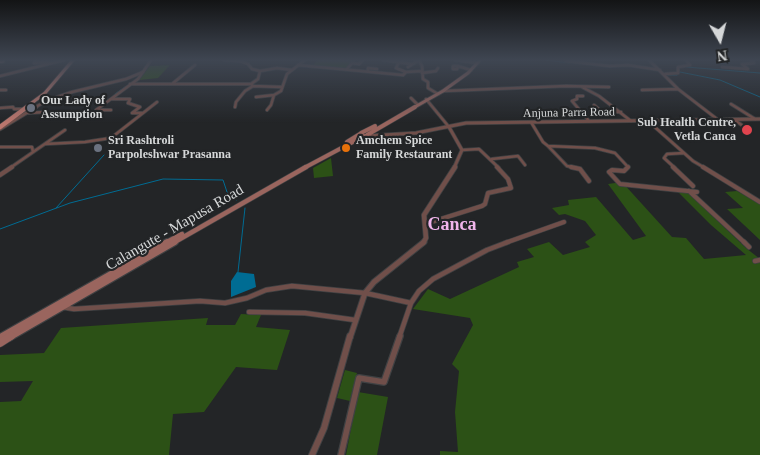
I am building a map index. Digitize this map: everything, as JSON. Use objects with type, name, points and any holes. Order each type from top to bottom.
[{"type":"main road","points":[[0,128],[45,93],[55,81]]},
{"type":"main road","name":"Calangute - Mapusa Road","points":[[0,337],[60,306],[438,94],[456,81]]},
{"type":"main road","name":"Calangute - Mapusa Road","points":[[365,134],[426,100]]},
{"type":"main road","name":"Calangute - Mapusa Road","points":[[0,343],[60,306]]},
{"type":"street","points":[[0,128],[46,101],[117,81]]},
{"type":"street","points":[[111,110],[96,110],[134,81]]},
{"type":"street","points":[[172,84],[175,81]]},
{"type":"street","points":[[235,107],[236,102],[256,81]]},
{"type":"street","points":[[256,97],[274,95],[281,91],[284,81]]},
{"type":"street","points":[[427,81],[428,88],[438,94]]},
{"type":"street","points":[[671,81],[678,89],[717,120]]},
{"type":"street","points":[[130,84],[282,87]]},
{"type":"street","points":[[581,86],[621,112],[631,121]]},
{"type":"street","points":[[443,91],[581,86],[609,87]]},
{"type":"street","points":[[642,90],[678,89]]},
{"type":"street","points":[[0,90],[6,90]]},
{"type":"street","points":[[267,110],[271,105],[274,95]]},
{"type":"street","points":[[583,96],[577,96],[578,99],[572,101],[589,121]]},
{"type":"street","points":[[411,98],[417,104]]},
{"type":"street","points":[[112,99],[130,99],[128,103],[140,107],[132,113],[143,113]]},
{"type":"street","points":[[312,455],[324,428],[355,320],[365,293],[374,282],[423,244],[426,238],[424,215],[452,174],[462,150],[449,127],[426,100]]},
{"type":"street","points":[[45,144],[85,142],[111,138],[158,102]]},
{"type":"street","points":[[731,104],[758,119]]},
{"type":"street","points":[[594,105],[602,112],[621,112]]},
{"type":"street","points":[[0,108],[13,107],[14,109],[24,109]]},
{"type":"street","points":[[28,113],[45,112]]},
{"type":"street","points":[[733,119],[746,128]]},
{"type":"street","name":"Anjuna Parra Road","points":[[365,134],[380,136],[410,134],[466,123],[758,119]]},
{"type":"street","points":[[648,121],[693,162],[760,202]]},
{"type":"street","points":[[531,122],[543,142],[568,166],[580,169],[589,181]]},
{"type":"street","points":[[0,175],[65,130]]},
{"type":"street","points":[[548,146],[595,148],[615,153],[628,167],[624,171],[609,172],[620,184],[697,192]]},
{"type":"street","points":[[0,147],[32,147],[33,152]]},
{"type":"street","points":[[425,224],[482,206],[486,204],[486,195],[488,193],[511,188],[508,179],[492,159],[479,148],[462,150]]},
{"type":"street","points":[[684,153],[668,154],[664,158],[693,186]]},
{"type":"street","points":[[492,159],[518,156],[525,165]]},
{"type":"street","points":[[689,191],[748,247]]},
{"type":"street","points":[[341,455],[359,378],[384,382],[411,303],[418,290],[432,279],[487,250],[564,222]]},
{"type":"street","points":[[754,261],[760,260]]},
{"type":"street","points":[[60,306],[74,309],[200,301],[224,303],[247,298],[272,288],[292,286],[365,293],[411,303]]},
{"type":"street","points":[[249,312],[305,313],[355,320]]},
{"type":"green space","points":[[331,158],[333,176],[314,178],[313,168]]},
{"type":"green space","points":[[622,182],[672,237],[686,238],[704,259],[746,255],[711,225],[676,190],[684,189],[760,259],[760,455],[440,455],[440,451],[458,452],[455,412],[459,371],[452,364],[473,325],[470,318],[413,309],[428,289],[450,299],[519,267],[517,262],[534,257],[527,249],[549,242],[563,255],[590,247],[585,242],[596,235],[585,221],[565,214],[559,215],[552,208],[569,205],[568,200],[596,197],[633,240],[646,236],[608,184]]},
{"type":"green space","points":[[737,191],[760,204],[760,240],[727,209],[743,208],[725,192]]},
{"type":"green space","points":[[241,314],[261,315],[256,327],[290,330],[277,370],[236,367],[204,412],[173,414],[169,455],[0,455],[0,402],[21,401],[33,381],[0,382],[0,355],[44,353],[61,328],[208,318],[206,325],[235,325]]},
{"type":"green space","points":[[345,370],[357,373],[350,401],[337,398]]},
{"type":"green space","points":[[358,392],[388,397],[377,455],[346,455]]},
{"type":"water","points":[[237,272],[254,274],[256,287],[231,297],[231,281]]},
{"type":"waterway","points":[[723,81],[760,97]]},
{"type":"waterway","points":[[115,94],[125,87]]},
{"type":"waterway","points":[[47,101],[56,101]]},
{"type":"waterway","points":[[56,208],[104,155]]},
{"type":"waterway","points":[[0,229],[70,203],[163,179],[223,180],[227,192],[236,200]]},
{"type":"waterway","points":[[238,272],[245,208]]},
{"type":"place","name":"Our Lady of Assumption","points":[[31,108]]},
{"type":"place","name":"Sub Health Centre, Vetla Canca","points":[[747,130]]},
{"type":"place","name":"Sri Rashtroli Parpoleshwar Prasanna","points":[[98,148]]},
{"type":"place","name":"Amchem Spice Family Restaurant","points":[[346,148]]},
{"type":"district","name":"Canca","points":[[452,225]]}]
